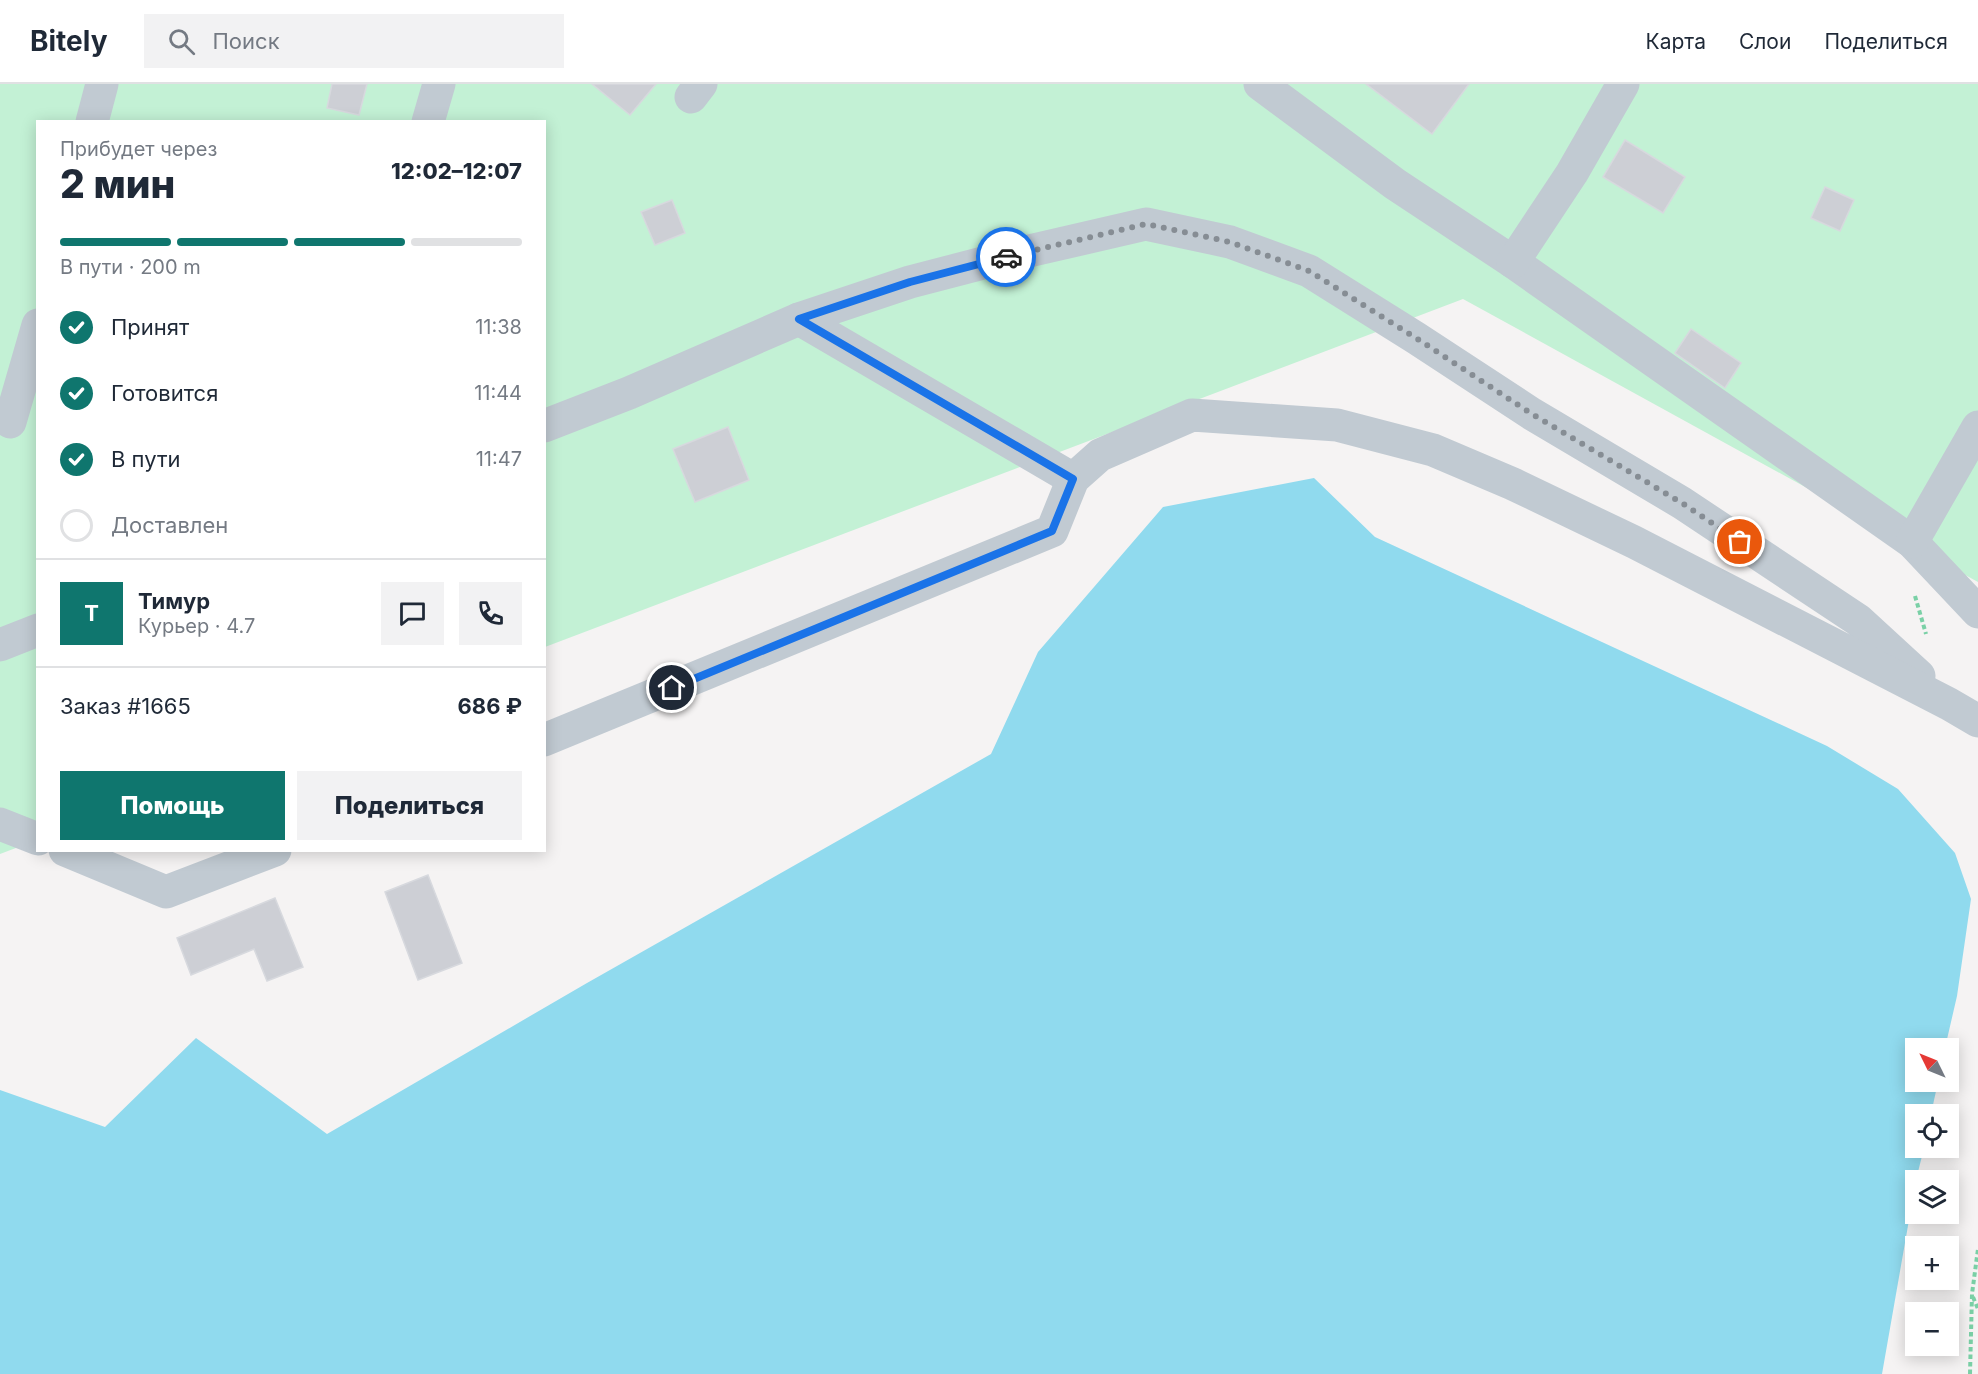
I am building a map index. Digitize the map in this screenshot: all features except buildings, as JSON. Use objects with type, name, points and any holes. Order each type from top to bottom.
[{"type":"street","points":[[93,120],[102,84]]},
{"type":"street","points":[[429,120],[439,84]]},
{"type":"street","points":[[1260,84],[1395,184],[1514,262],[1912,542],[1978,612]]},
{"type":"street","points":[[1514,262],[1572,173],[1623,84]]},
{"type":"street","points":[[546,425],[629,393],[799,319],[910,282],[1146,224],[1230,242],[1309,271],[1532,414],[1682,503],[1858,620],[1949,704]]},
{"type":"street","points":[[799,319],[1073,479]]},
{"type":"street","points":[[24,417],[36,338]]},
{"type":"street","points":[[546,739],[1052,531],[1073,479],[1100,455],[1192,415],[1338,425],[1433,450],[1513,484],[1634,542],[1978,721]]},
{"type":"street","points":[[1912,542],[1978,427]]},
{"type":"street","points":[[0,645],[36,631]]},
{"type":"street","points":[[0,824],[36,838]]},
{"type":"street","points":[[70,852],[166,892],[269,852]]},
{"type":"path","points":[[1912,542],[1919,569],[1914,599],[1928,641]]},
{"type":"path","points":[[1970,1374],[1972,1294],[1978,1249]]},
{"type":"path","points":[[1972,1294],[1978,1310]]},
{"type":"green space","points":[[0,84],[1978,84],[1978,582],[1463,299],[546,647],[546,120],[36,120],[36,840],[0,854]]},
{"type":"water","points":[[1314,478],[1375,537],[1827,746],[1898,789],[1955,853],[1971,899],[1957,996],[1947,1038],[1905,1038],[1905,1092],[1936,1092],[1933,1104],[1905,1104],[1905,1158],[1922,1158],[1918,1170],[1905,1170],[1905,1224],[1908,1224],[1882,1374],[0,1374],[0,1090],[105,1127],[196,1038],[327,1134],[587,983],[991,754],[1038,652],[1163,507]]},
{"type":"way so far","points":[[1006,257],[1146,224],[1230,242],[1309,271],[1532,414],[1682,503],[1740,542]]},
{"type":"route","points":[[672,688],[1052,531],[1073,479],[799,319],[910,282],[1006,257]]}]
